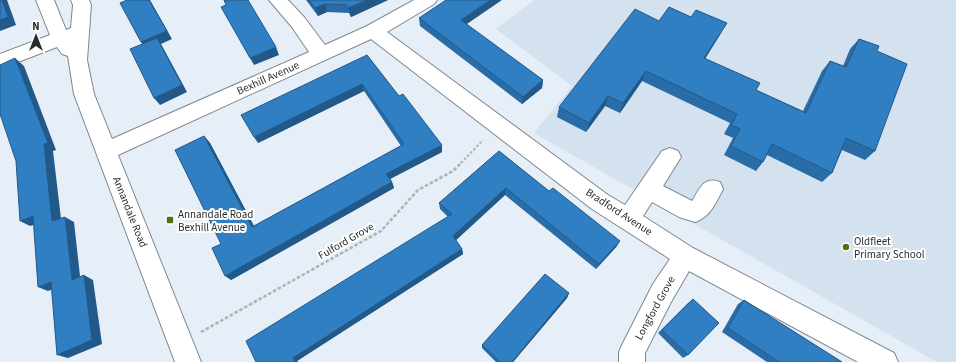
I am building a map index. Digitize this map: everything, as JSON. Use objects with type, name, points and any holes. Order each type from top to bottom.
[{"type":"street","name":"Annandale Road","points":[[45,0],[60,38],[77,60]]},
{"type":"street","name":"Annandale Road","points":[[80,0],[82,5],[77,60],[84,94],[185,352]]},
{"type":"street","points":[[278,0],[298,22],[321,54]]},
{"type":"street","name":"Bexhill Avenue","points":[[106,151],[373,31],[428,0]]},
{"type":"street","name":"Bradford Avenue","points":[[373,31],[600,202],[685,256],[886,362]]},
{"type":"street","points":[[0,62],[60,38],[80,32]]},
{"type":"street","points":[[628,219],[670,157]]},
{"type":"street","points":[[648,189],[687,210],[695,212],[700,208],[712,189]]},
{"type":"street","name":"Longford Grove","points":[[632,362],[632,352],[662,293],[685,256]]},
{"type":"path","name":"Fulford Grove","points":[[185,352],[381,231],[418,190],[453,171],[497,125]]},
{"type":"shaded area","name":"Oldfleet Primary School","points":[[534,0],[956,0],[956,362],[937,362],[534,133],[572,86],[496,29]]},
{"type":"building","points":[[0,0],[2,0],[8,17],[0,20]]},
{"type":"building","points":[[127,0],[149,0],[167,31],[141,42],[120,3]]},
{"type":"building","points":[[224,0],[248,0],[276,47],[250,58],[221,7],[226,5]]},
{"type":"building","points":[[309,0],[368,0],[348,8],[346,5],[325,4],[315,8]]},
{"type":"building","points":[[446,0],[490,0],[461,20],[543,80],[523,97],[419,18]]},
{"type":"building","points":[[669,7],[691,17],[696,10],[727,23],[704,58],[760,83],[756,90],[806,113],[830,61],[846,67],[859,39],[879,46],[877,51],[907,64],[875,151],[846,138],[832,173],[772,144],[763,162],[731,146],[740,129],[731,125],[737,114],[646,71],[623,103],[608,96],[589,123],[559,107],[635,9],[659,21]]},
{"type":"building","points":[[157,38],[182,85],[154,98],[130,49]]},
{"type":"building","points":[[367,55],[399,96],[403,94],[442,145],[386,174],[392,182],[225,276],[212,248],[221,244],[175,150],[204,136],[252,227],[404,144],[362,84],[254,137],[241,115]]},
{"type":"building","points":[[15,58],[48,143],[44,144],[52,221],[65,217],[72,280],[84,275],[92,340],[57,355],[51,282],[38,287],[33,216],[20,221],[16,161],[0,114],[0,65]]},
{"type":"building","points":[[499,151],[549,191],[553,188],[620,241],[599,264],[506,188],[453,236],[462,249],[293,358],[295,362],[256,362],[246,341],[452,214],[439,203]]},
{"type":"building","points":[[545,274],[569,293],[512,362],[500,362],[482,345]]},
{"type":"building","points":[[693,299],[719,323],[688,355],[662,330]]},
{"type":"building","points":[[744,300],[842,362],[779,362],[728,328]]},
{"type":"place","name":"Annandale Road Bexhill Avenue","points":[[170,220]]},
{"type":"place","name":"Oldfleet Primary School","points":[[846,247]]}]
